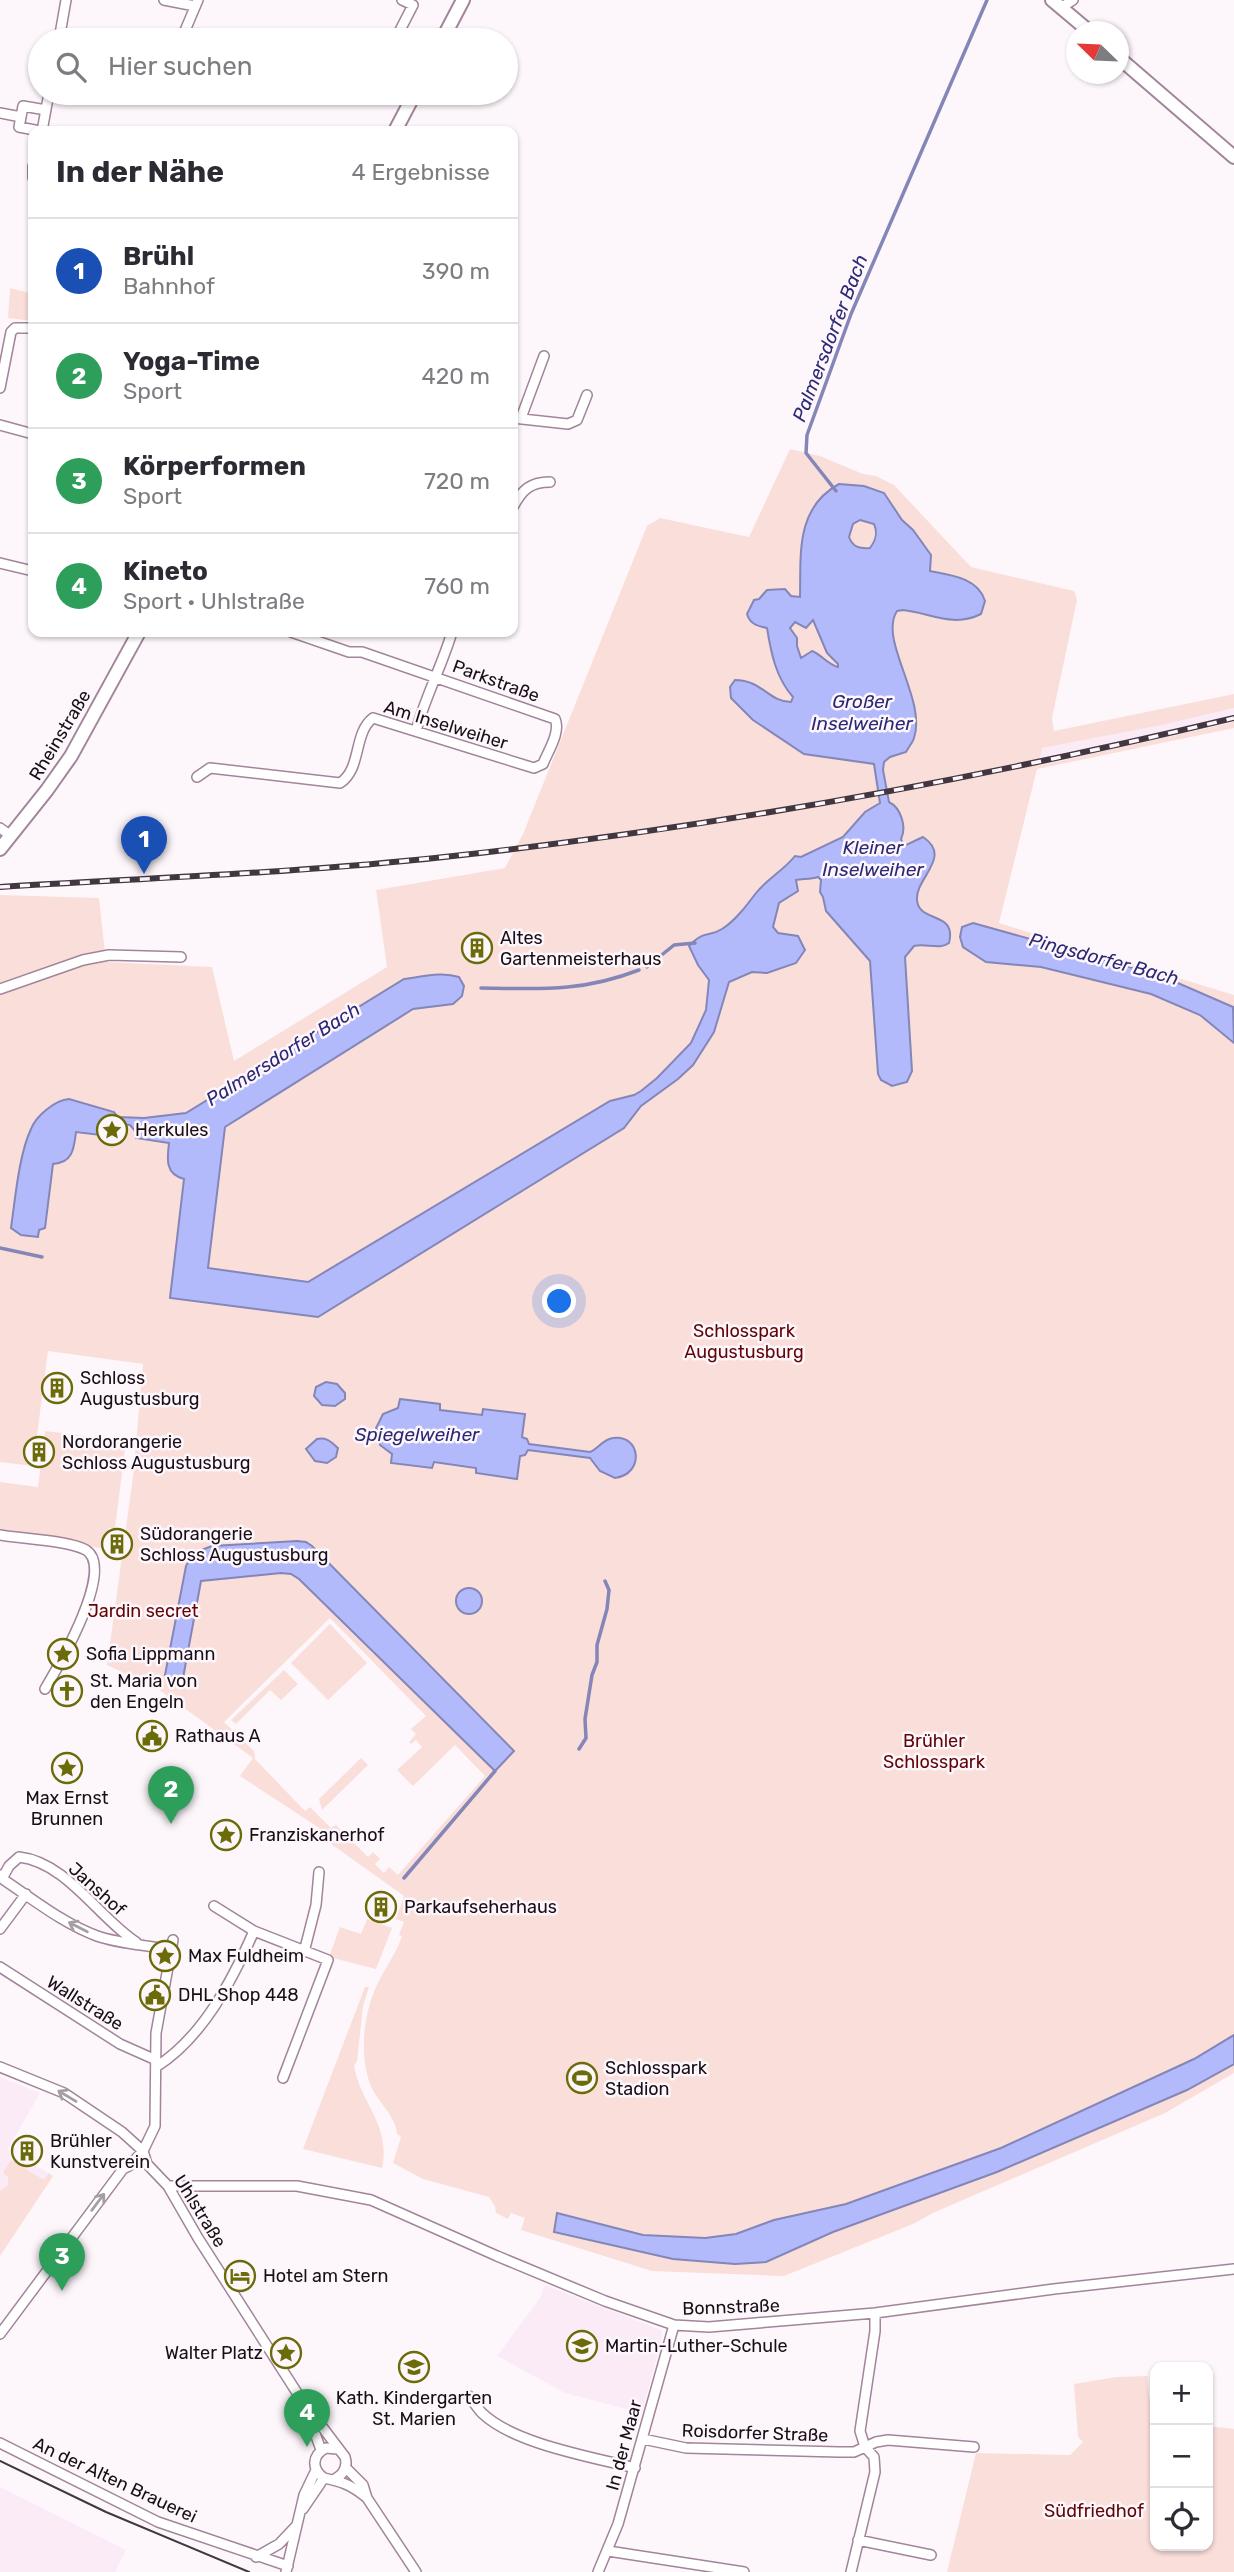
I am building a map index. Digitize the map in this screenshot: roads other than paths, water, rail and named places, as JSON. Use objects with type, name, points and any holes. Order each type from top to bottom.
[{"type":"main road","points":[[448,28],[463,0]]},
{"type":"main road","points":[[1062,2],[1080,21]]},
{"type":"main road","points":[[1129,66],[1234,157]]},
{"type":"main road","points":[[398,126],[409,105]]},
{"type":"main road","name":"Rheinstraße","points":[[0,849],[5,832],[71,756],[136,637]]},
{"type":"street","points":[[61,28],[66,0]]},
{"type":"street","points":[[164,0],[197,3],[186,28]]},
{"type":"street","points":[[402,0],[414,5],[402,28]]},
{"type":"street","points":[[41,126],[47,105]]},
{"type":"street","points":[[28,129],[19,127],[23,106],[46,110]]},
{"type":"street","points":[[0,113],[22,117]]},
{"type":"street","points":[[0,388],[11,332],[15,328],[28,328]]},
{"type":"street","points":[[518,416],[544,356]]},
{"type":"street","points":[[518,418],[568,424],[577,420],[587,395]]},
{"type":"street","points":[[0,425],[28,433]]},
{"type":"street","points":[[518,498],[531,484],[550,482]]},
{"type":"street","points":[[0,563],[28,570]]},
{"type":"street","name":"Parkstraße","points":[[306,637],[436,676],[555,719],[557,730],[550,748]]},
{"type":"street","name":"Parkstraße","points":[[416,731],[450,637]]},
{"type":"street","name":"Am Inselweiher","points":[[197,777],[210,768],[340,783],[351,771],[369,721],[380,718],[534,768],[543,764],[550,748]]},
{"type":"street","points":[[0,989],[108,954],[181,957]]},
{"type":"street","points":[[0,1535],[77,1547],[90,1554],[94,1562],[91,1589],[78,1628],[45,1689]]},
{"type":"street","name":"Janshof","points":[[138,1943],[116,1928],[71,1883],[42,1864],[19,1857],[1,1876],[88,1933],[110,1940],[138,1943],[172,1945],[156,2033],[156,2063]]},
{"type":"street","points":[[304,1952],[316,1905],[319,1872]]},
{"type":"street","points":[[0,1929],[26,1894]]},
{"type":"street","points":[[214,1906],[254,1931],[328,1960],[283,2078]]},
{"type":"street","points":[[0,2334],[123,2169],[143,2151],[155,2126],[156,2063],[171,2057],[208,2016],[228,1986],[254,1931]]},
{"type":"street","name":"Wallstraße","points":[[0,1967],[156,2063]]},
{"type":"street","name":"Uhlstraße","points":[[0,2067],[64,2093],[122,2132],[143,2151],[148,2164],[168,2186],[301,2399],[337,2449]]},
{"type":"street","name":"Bonnstraße","points":[[168,2186],[297,2186],[371,2200],[605,2301],[674,2325],[709,2327],[875,2313],[1234,2270]]},
{"type":"street","points":[[851,2572],[875,2472],[874,2458],[865,2447],[860,2431],[875,2331],[875,2313]]},
{"type":"street","name":"In der Maar","points":[[598,2572],[608,2551],[635,2468],[674,2325]]},
{"type":"street","points":[[469,2396],[483,2414],[513,2432],[574,2453],[635,2468]]},
{"type":"street","name":"Uhlstraße","points":[[301,2399],[321,2450]]},
{"type":"street","name":"Roisdorfer Straße","points":[[643,2439],[686,2448],[743,2451],[854,2452],[888,2440],[974,2447]]},
{"type":"street","name":"An der Alten Brauerei","points":[[0,2443],[158,2522],[287,2569]]},
{"type":"street","points":[[287,2569],[304,2494],[316,2470],[315,2459],[321,2450],[332,2447],[345,2457],[346,2468],[340,2477],[335,2479]]},
{"type":"street","points":[[346,2468],[363,2485],[367,2498],[416,2572]]},
{"type":"street","points":[[316,2470],[324,2478],[351,2485],[367,2498]]},
{"type":"street","points":[[301,2513],[324,2478]]},
{"type":"street","points":[[256,2557],[279,2544],[298,2524]]},
{"type":"street","points":[[858,2540],[931,2555]]},
{"type":"street","points":[[608,2551],[744,2572]]},
{"type":"water","points":[[839,484],[864,486],[884,493],[931,555],[930,571],[970,582],[985,601],[981,614],[971,618],[951,620],[903,610],[897,611],[893,623],[893,638],[914,706],[916,723],[913,740],[906,752],[890,757],[884,762],[883,770],[889,802],[902,818],[901,839],[904,846],[923,837],[934,852],[931,868],[918,892],[919,907],[943,921],[950,933],[949,943],[914,946],[905,957],[912,1071],[907,1082],[892,1086],[881,1080],[878,1074],[870,961],[826,911],[820,892],[821,880],[818,877],[798,879],[798,891],[779,903],[773,927],[778,933],[798,936],[805,950],[796,963],[767,973],[752,972],[729,982],[714,1032],[693,1065],[678,1079],[641,1106],[624,1128],[318,1317],[170,1298],[184,1179],[170,1170],[169,1143],[136,1138],[136,1132],[130,1125],[115,1124],[109,1136],[76,1132],[69,1158],[53,1164],[45,1228],[39,1230],[38,1237],[21,1235],[11,1228],[18,1177],[27,1139],[33,1124],[52,1106],[69,1099],[114,1112],[118,1117],[144,1118],[186,1113],[404,979],[438,974],[459,977],[464,986],[462,996],[453,1004],[413,1009],[225,1127],[208,1268],[308,1282],[610,1101],[634,1095],[657,1078],[691,1043],[706,1010],[709,980],[689,946],[699,937],[717,932],[732,922],[760,888],[795,856],[801,857],[843,837],[865,812],[880,803],[874,764],[804,754],[753,720],[731,698],[730,687],[735,680],[752,683],[777,699],[791,702],[793,697],[782,682],[775,665],[767,628],[754,624],[747,614],[754,600],[759,599],[767,590],[785,589],[791,596],[800,597],[803,534],[814,506]],"holes":[[[860,520],[874,524],[876,536],[870,548],[857,547],[849,537],[853,524]],[[813,620],[827,653],[838,667],[812,651],[801,658],[797,638],[790,628],[795,622],[806,628]]]},
{"type":"water","points":[[973,923],[1171,980],[1233,1007],[1234,1043],[1200,1015],[1151,994],[1041,967],[986,962],[963,947],[960,937],[962,927]]},
{"type":"water","points":[[326,1382],[337,1384],[345,1393],[345,1399],[335,1406],[322,1405],[314,1396],[316,1387]]},
{"type":"water","name":"Spiegelweiher","points":[[400,1399],[440,1404],[440,1410],[482,1415],[483,1409],[525,1414],[522,1437],[527,1439],[529,1444],[590,1452],[609,1439],[622,1438],[634,1448],[635,1463],[625,1475],[615,1478],[600,1471],[590,1458],[528,1450],[525,1455],[520,1456],[517,1479],[476,1473],[476,1468],[434,1462],[432,1468],[391,1463],[392,1454],[380,1445],[376,1428],[383,1414],[398,1408]]},
{"type":"water","points":[[317,1439],[326,1439],[338,1448],[336,1457],[327,1463],[315,1461],[306,1449]]},
{"type":"water","points":[[297,1541],[312,1546],[514,1751],[495,1771],[291,1574],[201,1581],[183,1678],[177,1677],[174,1682],[170,1681],[169,1676],[165,1675],[186,1566],[193,1553],[212,1546]]},
{"type":"water","points":[[469,1588],[478,1592],[482,1601],[478,1610],[469,1614],[460,1610],[456,1601],[460,1592]]},
{"type":"water","points":[[1234,2035],[1234,2064],[1187,2090],[997,2172],[833,2232],[766,2262],[735,2264],[673,2259],[554,2232],[557,2213],[643,2235],[705,2238],[736,2234],[774,2220],[846,2204],[1001,2148],[1194,2059]]},
{"type":"waterway","name":"Palmersdorfer Bach","points":[[836,491],[806,453],[807,435],[851,314],[987,0]]},
{"type":"waterway","name":"Palmersdorfer Bach","points":[[647,967],[674,945],[695,943]]},
{"type":"waterway","name":"Palmersdorfer Bach","points":[[481,988],[542,989],[580,986],[639,970]]},
{"type":"waterway","name":"Palmersdorfer Bach","points":[[0,1248],[42,1257]]},
{"type":"waterway","points":[[579,1749],[586,1738],[585,1719],[592,1675],[607,1609],[609,1590],[605,1581]]},
{"type":"waterway","points":[[404,1878],[495,1771]]},
{"type":"tram line","points":[[0,2461],[106,2512],[249,2572]]},
{"type":"railway","points":[[0,887],[389,863],[643,832],[940,782],[1234,718]]},
{"type":"place","name":"Brühl","points":[[144,874]]},
{"type":"place","name":"Altes Gartenmeisterhaus","points":[[477,948]]},
{"type":"place","name":"Herkules","points":[[112,1130]]},
{"type":"place","name":"Schloss Augustusburg","points":[[57,1388]]},
{"type":"place","name":"Nordorangerie Schloss Augustusburg","points":[[39,1452]]},
{"type":"place","name":"Südorangerie Schloss Augustusburg","points":[[117,1544]]},
{"type":"place","name":"Sofia Lippmann","points":[[63,1654]]},
{"type":"place","name":"St. Maria von den Engeln","points":[[67,1691]]},
{"type":"place","name":"Rathaus A","points":[[152,1736]]},
{"type":"place","name":"Max Ernst Brunnen","points":[[67,1768]]},
{"type":"place","name":"Yoga-Time","points":[[171,1824]]},
{"type":"place","name":"Franziskanerhof","points":[[226,1835]]},
{"type":"place","name":"Parkaufseherhaus","points":[[381,1907]]},
{"type":"place","name":"Max Fuldheim","points":[[165,1956]]},
{"type":"place","name":"DHL Shop 448","points":[[155,1995]]},
{"type":"place","name":"Schlosspark Stadion","points":[[582,2078]]},
{"type":"place","name":"Brühler Kunstverein","points":[[27,2151]]},
{"type":"place","name":"Hotel am Stern","points":[[240,2276]]},
{"type":"place","name":"Körperformen","points":[[62,2291]]},
{"type":"place","name":"Martin-Luther-Schule","points":[[582,2346]]},
{"type":"place","name":"Walter Platz","points":[[286,2353]]},
{"type":"place","name":"Kath. Kindergarten St. Marien","points":[[414,2367]]},
{"type":"place","name":"Kineto","points":[[307,2447]]},
{"type":"water label","name":"Großer Inselweiher","points":[[862,712]]},
{"type":"water label","name":"Kleiner Inselweiher","points":[[873,858]]},
{"type":"water label","name":"Pingsdorfer Bach","points":[[1104,959]]},
{"type":"park label","name":"Schlosspark Augustusburg","points":[[744,1341]]},
{"type":"park label","name":"Jardin secret","points":[[143,1611]]},
{"type":"park label","name":"Brühler Schlosspark","points":[[934,1751]]},
{"type":"park label","name":"Südfriedhof","points":[[1094,2511]]}]
